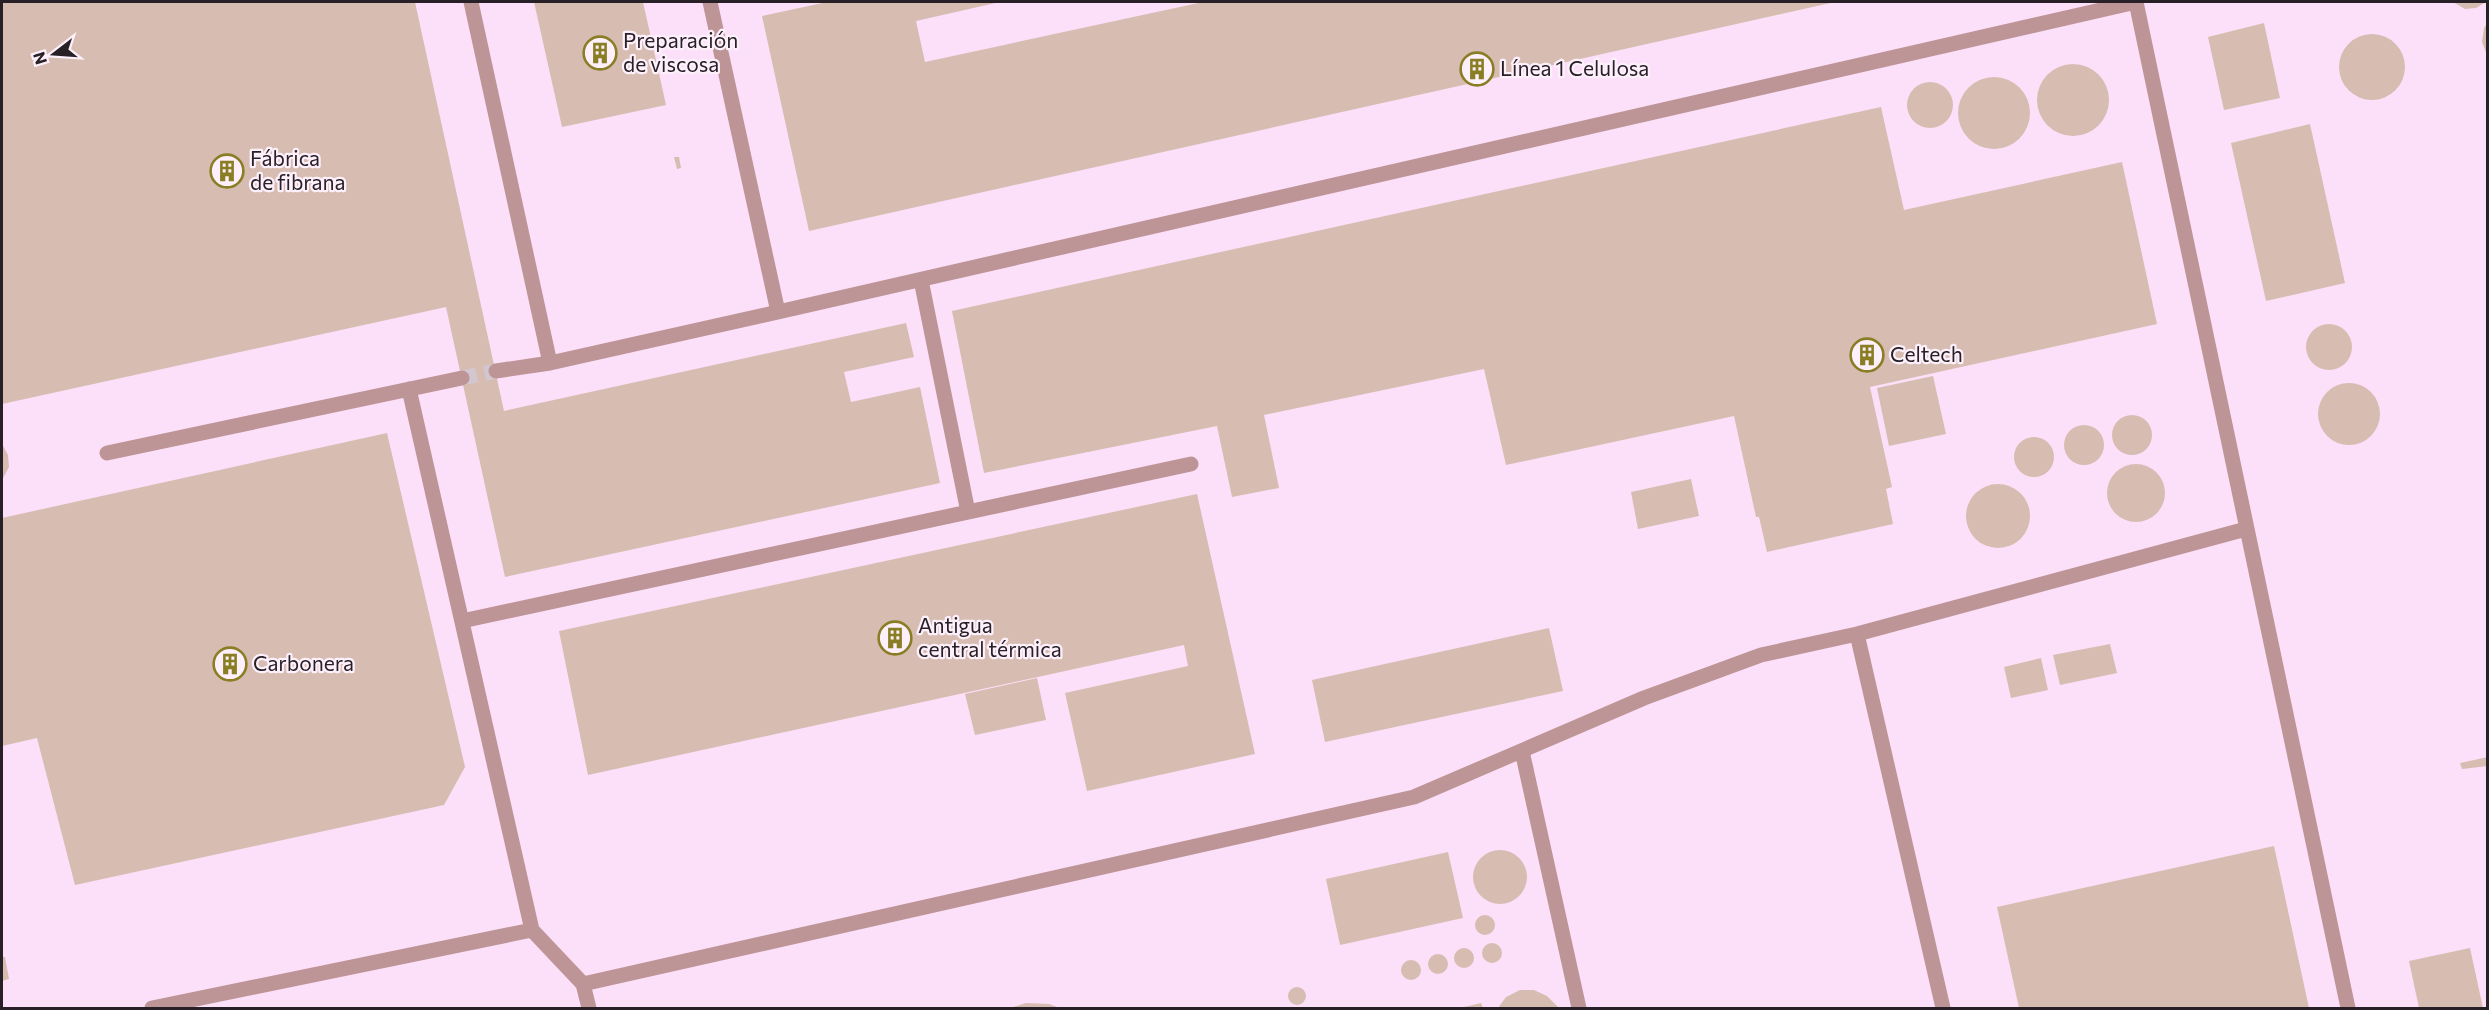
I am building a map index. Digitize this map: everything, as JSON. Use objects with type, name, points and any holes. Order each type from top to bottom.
[{"type":"lane","points":[[471,2],[550,363]]},
{"type":"lane","points":[[710,2],[778,312]]},
{"type":"lane","points":[[496,371],[550,363],[921,280],[2136,2],[2348,1008]]},
{"type":"lane","points":[[921,280],[968,512]]},
{"type":"lane","points":[[107,453],[462,378]]},
{"type":"lane","points":[[409,389],[532,930],[583,984],[589,1008]]},
{"type":"lane","points":[[462,621],[1191,464]]},
{"type":"lane","points":[[583,984],[1414,797],[1644,698],[1761,655],[1857,634],[2246,529]]},
{"type":"lane","points":[[1857,634],[1943,1008]]},
{"type":"lane","points":[[1522,751],[1580,1008]]},
{"type":"lane","points":[[152,1008],[532,930]]},
{"type":"shaded area","points":[[2,2],[2487,2],[2487,1008],[2,1008]]},
{"type":"building","name":"Fábrica de fibrana","points":[[2,2],[415,2],[504,411],[906,323],[914,357],[844,372],[851,402],[920,387],[940,483],[505,577],[446,307],[2,404]]},
{"type":"building","name":"Preparación de viscosa","points":[[534,2],[643,2],[666,105],[562,127]]},
{"type":"building","points":[[827,2],[1000,2],[916,21],[925,62],[1203,2],[1835,2],[809,231],[762,16]]},
{"type":"building","points":[[2453,2],[2486,2],[2476,8],[2465,9]]},
{"type":"building","points":[[2488,22],[2487,55],[2482,42],[2484,28]]},
{"type":"building","points":[[2264,23],[2280,98],[2224,110],[2208,37]]},
{"type":"building","points":[[2366,34],[2378,34],[2390,39],[2400,49],[2405,67],[2403,80],[2390,95],[2378,100],[2366,100],[2354,95],[2344,85],[2339,73],[2339,61],[2344,49],[2354,39]]},
{"type":"building","points":[[2073,64],[2093,70],[2103,80],[2109,100],[2103,120],[2093,130],[2073,136],[2053,130],[2043,120],[2037,100],[2043,80],[2053,70]]},
{"type":"building","points":[[2001,77],[2020,87],[2028,99],[2030,113],[2028,127],[2020,139],[2008,147],[1987,149],[1968,139],[1960,127],[1958,106],[1968,87],[1980,79]]},
{"type":"building","points":[[1930,82],[1946,89],[1953,105],[1946,121],[1930,128],[1914,121],[1907,105],[1914,89]]},
{"type":"building","points":[[1881,107],[1904,210],[2122,162],[2157,324],[1870,387],[1892,487],[1886,489],[1893,524],[1767,552],[1759,517],[1756,517],[1734,416],[1506,465],[1484,369],[1264,415],[1279,488],[1232,497],[1217,426],[984,473],[952,311]]},
{"type":"building","points":[[2310,124],[2345,283],[2266,301],[2231,143]]},
{"type":"building","points":[[674,157],[679,157],[681,168],[677,169]]},
{"type":"building","points":[[2329,324],[2345,331],[2352,347],[2345,363],[2329,370],[2313,363],[2306,347],[2313,331]]},
{"type":"building","points":[[1933,376],[1946,434],[1889,446],[1877,388]]},
{"type":"building","points":[[2349,383],[2366,388],[2371,392],[2375,397],[2380,414],[2375,431],[2371,436],[2366,440],[2349,445],[2332,440],[2327,436],[2323,431],[2318,414],[2323,397],[2327,392],[2332,388]]},
{"type":"building","points":[[2132,415],[2146,421],[2152,435],[2146,449],[2132,455],[2118,449],[2112,435],[2118,421]]},
{"type":"building","points":[[2084,425],[2098,431],[2104,445],[2098,459],[2084,465],[2070,459],[2064,445],[2070,431]]},
{"type":"building","name":"Carbonera","points":[[387,433],[465,767],[444,805],[75,885],[37,738],[2,746],[2,518]]},
{"type":"building","points":[[2034,437],[2042,438],[2048,443],[2053,449],[2053,465],[2048,471],[2042,476],[2034,477],[2026,476],[2020,471],[2015,465],[2014,457],[2015,449],[2020,443],[2026,438]]},
{"type":"building","points":[[2,444],[8,455],[9,467],[2,480]]},
{"type":"building","points":[[2136,464],[2152,469],[2160,477],[2165,493],[2160,509],[2152,517],[2136,522],[2120,517],[2112,509],[2107,493],[2112,477],[2120,469]]},
{"type":"building","points":[[1691,479],[1699,516],[1638,529],[1631,492]]},
{"type":"building","points":[[1998,484],[2010,486],[2021,493],[2028,504],[2030,516],[2028,528],[2021,539],[2010,546],[1998,548],[1986,546],[1975,539],[1968,528],[1966,516],[1968,504],[1975,493],[1986,486]]},
{"type":"building","name":"Antigua central térmica","points":[[1197,494],[1255,754],[1087,791],[1065,693],[1188,666],[1184,645],[588,775],[559,631]]},
{"type":"building","points":[[1549,628],[1563,691],[1325,742],[1312,680]]},
{"type":"building","points":[[2110,644],[2117,673],[2060,685],[2053,655]]},
{"type":"building","points":[[2041,658],[2048,690],[2011,698],[2004,667]]},
{"type":"building","points":[[1037,678],[1046,720],[975,735],[965,694]]},
{"type":"building","points":[[2488,757],[2488,766],[2462,769],[2460,763]]},
{"type":"building","points":[[2274,846],[2309,1008],[2019,1008],[1997,907]]},
{"type":"building","points":[[1500,850],[1510,852],[1519,858],[1525,867],[1527,877],[1525,887],[1519,896],[1510,902],[1500,904],[1490,902],[1481,896],[1475,887],[1473,877],[1475,867],[1481,858],[1490,852]]},
{"type":"building","points":[[1448,852],[1463,918],[1340,945],[1326,879]]},
{"type":"building","points":[[1485,915],[1492,918],[1495,925],[1492,932],[1485,935],[1478,932],[1475,925],[1478,918]]},
{"type":"building","points":[[1488,943],[1496,943],[1502,949],[1502,957],[1496,963],[1488,963],[1482,957],[1482,949]]},
{"type":"building","points":[[1460,948],[1468,948],[1474,954],[1474,962],[1468,968],[1460,968],[1454,962],[1454,954]]},
{"type":"building","points":[[2470,948],[2483,1008],[2419,1008],[2409,961]]},
{"type":"building","points":[[1438,954],[1445,957],[1448,964],[1445,971],[1438,974],[1431,971],[1428,964],[1431,957]]},
{"type":"building","points":[[2,957],[5,957],[9,979],[2,981]]},
{"type":"building","points":[[1407,960],[1415,960],[1421,966],[1421,974],[1415,980],[1407,980],[1401,974],[1401,966]]},
{"type":"building","points":[[1293,987],[1301,987],[1306,992],[1304,1003],[1293,1005],[1288,1000],[1288,992]]},
{"type":"building","points":[[1520,990],[1534,990],[1547,996],[1559,1008],[1498,1008],[1506,997]]},
{"type":"building","points":[[1026,1003],[1049,1004],[1060,1008],[1010,1008]]},
{"type":"building","points":[[1481,1003],[1483,1008],[1460,1008]]},
{"type":"tunnel","points":[[462,378],[496,371]]},
{"type":"place","name":"Preparación de viscosa","points":[[600,53]]},
{"type":"place","name":"Línea 1 Celulosa","points":[[1477,69]]},
{"type":"place","name":"Fábrica de fibrana","points":[[227,171]]},
{"type":"place","name":"Celtech","points":[[1867,355]]},
{"type":"place","name":"Antigua central térmica","points":[[895,638]]},
{"type":"place","name":"Carbonera","points":[[230,664]]}]
